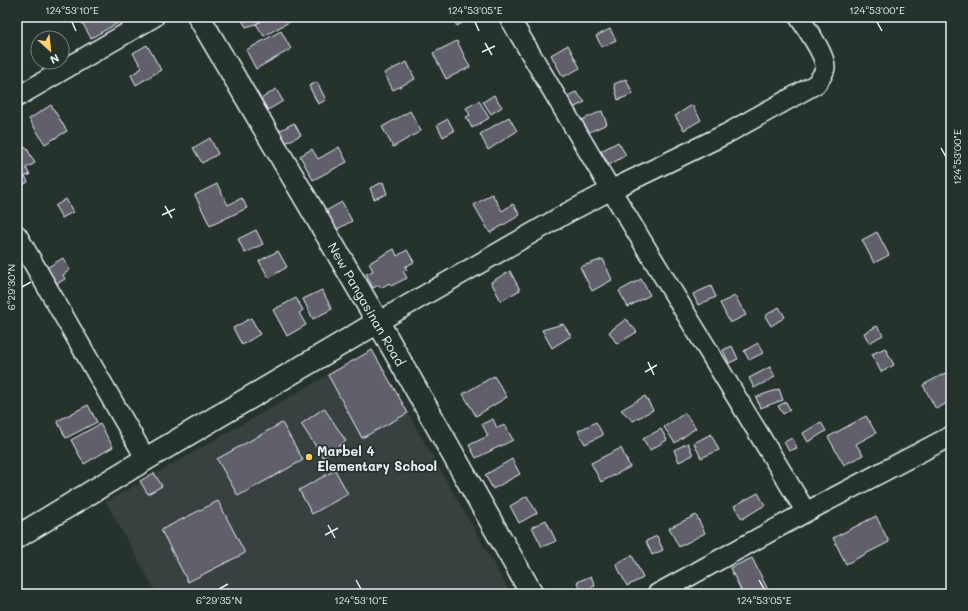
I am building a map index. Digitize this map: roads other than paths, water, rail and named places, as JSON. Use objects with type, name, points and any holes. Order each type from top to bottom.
[{"type":"main road","name":"New Pangasinan Road","points":[[199,17],[378,322],[532,594]]},
{"type":"main road","points":[[17,537],[378,322]]},
{"type":"street","points":[[17,97],[154,17]]},
{"type":"street","points":[[509,17],[611,190],[806,512]]},
{"type":"street","points":[[378,322],[567,213],[726,134],[816,84],[824,72],[825,66],[823,58],[799,17]]},
{"type":"street","points":[[17,235],[146,459]]},
{"type":"street","points":[[657,594],[806,512],[951,436]]},
{"type":"place","name":"Marbel 4 Elementary School","points":[[309,457]]}]
